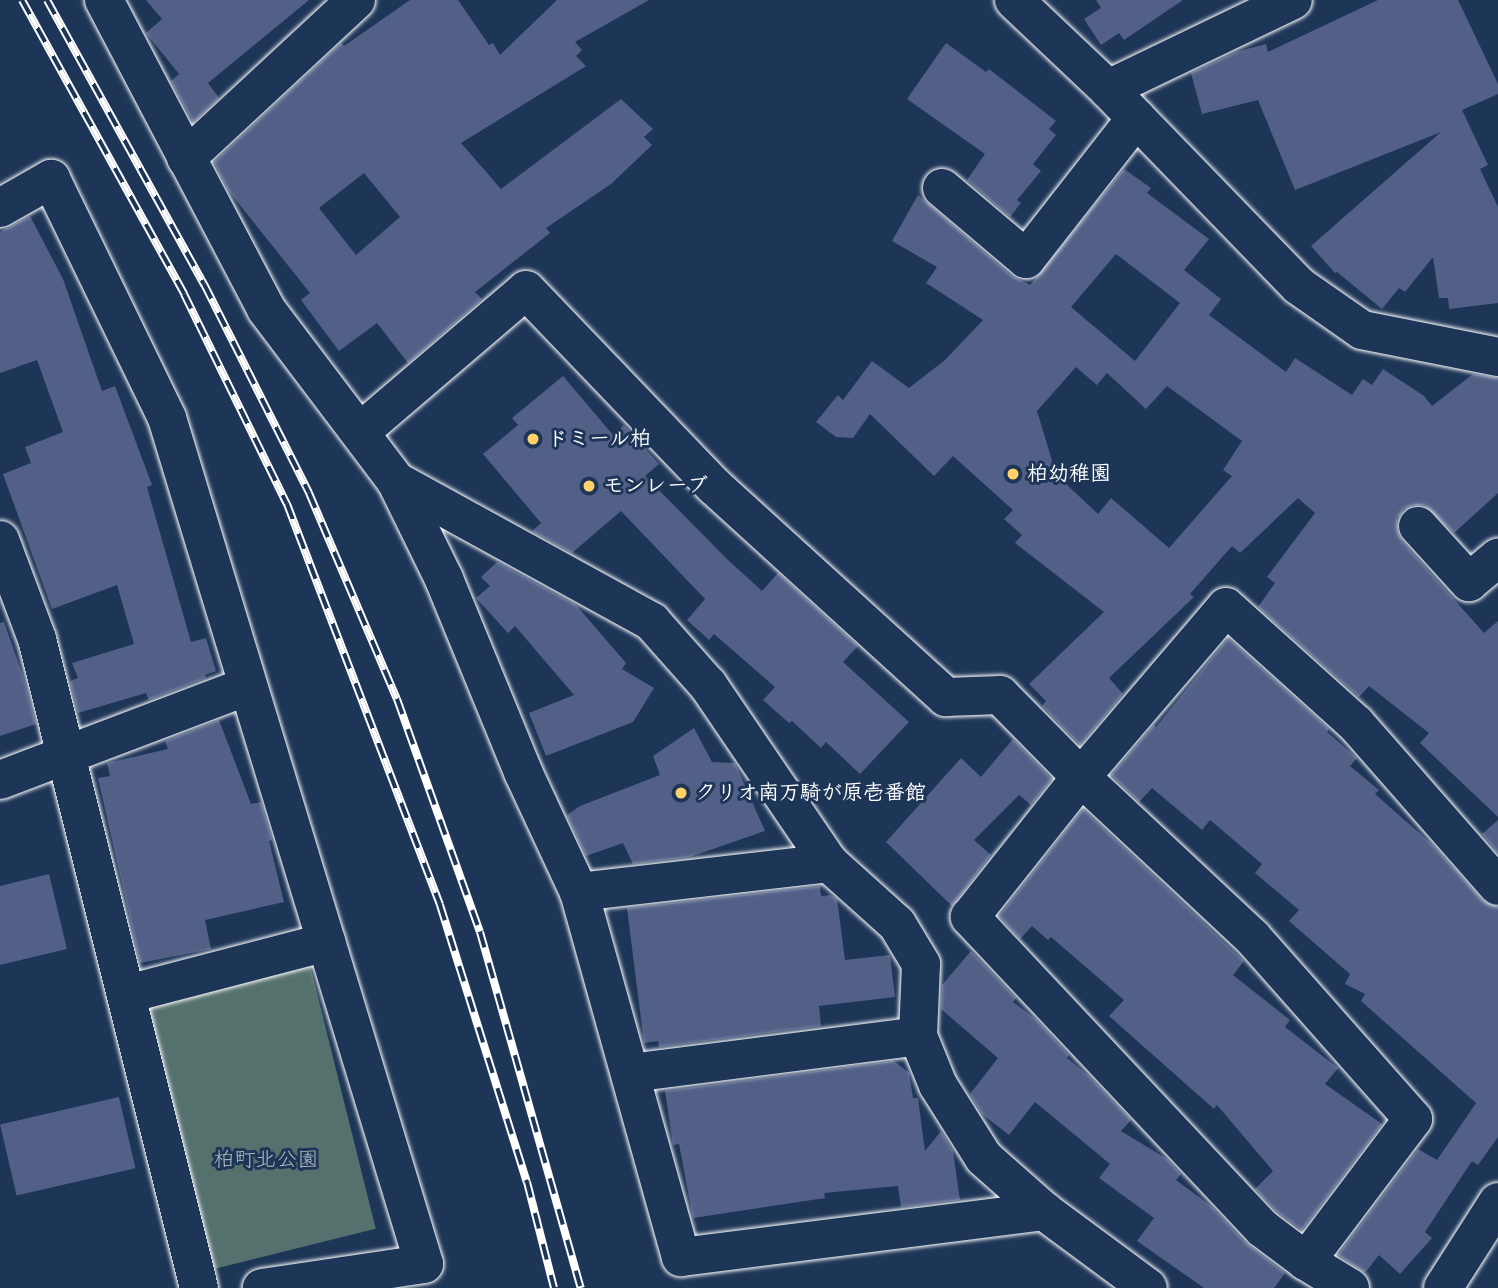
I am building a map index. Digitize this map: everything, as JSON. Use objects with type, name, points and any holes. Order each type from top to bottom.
[{"type":"street","points":[[104,0],[267,309],[396,481],[443,579],[523,772],[579,892],[681,1257],[1044,1211]]},
{"type":"street","points":[[187,158],[356,0]]},
{"type":"street","points":[[1014,0],[1108,89],[1299,286],[1362,330],[1498,357]]},
{"type":"street","points":[[1108,89],[1293,0]]},
{"type":"street","points":[[942,188],[1026,260],[1136,118]]},
{"type":"street","points":[[0,208],[51,179],[167,418],[424,1264],[262,1288]]},
{"type":"street","points":[[360,432],[526,290],[714,486],[946,697],[1000,695],[1081,777],[1252,937],[1420,1117],[1327,1279],[1262,1228],[970,917],[1081,777],[1226,607],[1356,724],[1498,886]]},
{"type":"street","points":[[396,481],[652,622],[708,685],[828,863],[897,925],[920,964],[918,1036],[938,1085],[984,1158],[1044,1211],[1148,1288]]},
{"type":"street","points":[[1418,526],[1469,582],[1498,558]]},
{"type":"street","points":[[0,540],[37,639],[64,756],[127,994],[199,1288]]},
{"type":"street","points":[[0,780],[248,687]]},
{"type":"street","points":[[579,892],[828,863]]},
{"type":"street","points":[[127,994],[326,942]]},
{"type":"street","points":[[631,1073],[918,1036]]},
{"type":"street","points":[[1444,1288],[1496,1209]]},
{"type":"green space","name":"柏町北公園","points":[[308,957],[376,1229],[203,1272],[135,1000]]},
{"type":"building","points":[[146,0],[309,0],[208,83],[219,98],[193,122],[171,81],[179,74],[146,33],[162,19]]},
{"type":"building","points":[[410,0],[458,0],[489,45],[493,43],[500,55],[557,0],[649,0],[575,42],[582,50],[576,56],[586,66],[461,143],[501,189],[621,99],[653,129],[644,137],[652,145],[611,184],[546,228],[550,233],[475,292],[482,299],[408,363],[377,323],[339,351],[301,300],[310,293],[228,190],[214,162],[341,43],[344,46]],"holes":[[[364,173],[400,217],[356,255],[319,208]]]},
{"type":"building","points":[[1096,0],[1183,0],[1124,40],[1119,33],[1101,45],[1084,19],[1101,8]]},
{"type":"building","points":[[1378,0],[1458,0],[1498,84],[1498,94],[1462,110],[1488,165],[1480,169],[1498,207],[1498,303],[1449,309],[1448,298],[1439,298],[1433,257],[1405,292],[1399,288],[1382,309],[1335,273],[1311,246],[1441,132],[1295,190],[1258,100],[1202,114],[1191,73],[1236,52],[1266,44],[1268,52]]},
{"type":"building","points":[[946,43],[986,72],[989,69],[1056,121],[1049,129],[1056,135],[1033,164],[1041,171],[1017,200],[1021,203],[1010,217],[967,180],[985,154],[907,99]]},
{"type":"building","points":[[1124,169],[1151,188],[1147,193],[1209,239],[1184,270],[1221,299],[1209,315],[1286,372],[1295,358],[1352,395],[1363,379],[1372,385],[1383,369],[1424,396],[1432,406],[1473,374],[1498,378],[1498,493],[1454,533],[1424,505],[1413,505],[1404,509],[1397,519],[1397,530],[1402,541],[1484,633],[1498,621],[1498,817],[1420,743],[1429,733],[1369,686],[1359,697],[1258,607],[1275,583],[1267,577],[1315,513],[1298,498],[1240,553],[1232,546],[1190,594],[1194,597],[1109,678],[1123,694],[1080,745],[1042,706],[1046,701],[1029,684],[1104,612],[1015,543],[1022,535],[1004,519],[1013,510],[953,456],[934,476],[870,414],[853,438],[836,437],[816,422],[838,395],[843,400],[872,361],[909,388],[945,360],[983,320],[926,283],[937,267],[892,241],[918,195],[1012,276],[1030,285]],"holes":[[[1116,254],[1180,303],[1135,361],[1071,307]],[[1076,367],[1097,385],[1107,373],[1146,409],[1167,386],[1242,441],[1223,470],[1232,476],[1169,548],[1111,498],[1098,514],[1049,468],[1053,464],[1037,411]]]},
{"type":"building","points":[[30,216],[63,279],[102,391],[115,386],[152,485],[147,487],[191,642],[206,638],[216,671],[205,675],[206,678],[149,700],[146,693],[78,713],[70,681],[78,678],[72,663],[134,644],[117,585],[52,609],[3,474],[31,463],[25,447],[63,432],[37,360],[0,373],[0,232]]},
{"type":"building","points":[[563,376],[613,435],[624,425],[659,464],[645,476],[727,559],[762,591],[778,573],[858,646],[843,662],[909,722],[860,774],[826,742],[821,748],[792,721],[789,723],[763,700],[775,687],[714,634],[709,640],[687,620],[705,599],[621,511],[572,553],[532,531],[541,523],[483,454],[518,425],[512,418]]},
{"type":"building","points":[[497,562],[576,605],[626,663],[622,669],[654,688],[633,722],[546,756],[529,713],[574,695],[515,626],[508,633],[476,598],[490,586],[481,577]]},
{"type":"building","points":[[4,622],[36,724],[0,736],[0,623]]},
{"type":"building","points":[[1228,638],[1329,729],[1327,732],[1357,758],[1350,766],[1379,790],[1375,794],[1433,845],[1482,900],[1498,907],[1498,1137],[1478,1165],[1472,1161],[1425,1232],[1432,1238],[1400,1274],[1379,1255],[1365,1273],[1338,1255],[1418,1149],[1437,1160],[1476,1103],[1361,1001],[1365,994],[1345,984],[1350,974],[1289,921],[1299,910],[1255,873],[1262,864],[1210,820],[1202,830],[1152,788],[1139,802],[1111,775],[1154,725],[1156,727]]},
{"type":"building","points":[[219,720],[251,804],[261,802],[272,840],[269,841],[284,902],[205,920],[211,949],[140,963],[98,778],[110,776],[107,763],[168,749],[165,741]]},
{"type":"building","name":"クリオ南万騎が原壱番館","points":[[694,728],[712,762],[735,763],[765,831],[690,857],[633,864],[623,843],[586,856],[567,815],[580,806],[660,775],[653,756]]},
{"type":"building","points":[[1013,739],[1052,779],[1031,805],[1019,795],[974,840],[991,855],[952,906],[886,842],[961,758],[981,777]]},
{"type":"building","points":[[1083,809],[1244,961],[1233,975],[1290,1020],[1285,1027],[1338,1068],[1325,1084],[1382,1124],[1302,1230],[1277,1212],[1255,1189],[1273,1171],[1217,1105],[1214,1109],[1109,1016],[1124,1000],[1051,937],[1048,940],[1032,926],[1020,939],[999,916]]},
{"type":"building","points":[[1498,820],[1498,853],[1482,834]]},
{"type":"building","points":[[49,874],[67,949],[0,965],[0,886]]},
{"type":"building","points":[[820,886],[821,896],[831,895],[837,899],[845,960],[890,955],[895,997],[819,1006],[821,1026],[659,1047],[658,1041],[644,1043],[627,908]]},
{"type":"building","points":[[971,951],[1016,998],[1013,1002],[1037,1020],[1069,1055],[1067,1058],[1090,1077],[1131,1120],[1121,1131],[1167,1159],[1181,1174],[1176,1180],[1211,1206],[1246,1243],[1285,1273],[1274,1288],[1204,1288],[1137,1241],[1154,1218],[1099,1178],[1110,1164],[1035,1102],[1009,1135],[982,1114],[970,1094],[998,1058],[941,1009],[942,985]]},
{"type":"building","points":[[894,1061],[909,1073],[913,1098],[918,1098],[925,1151],[941,1131],[953,1151],[960,1200],[901,1207],[898,1186],[824,1193],[825,1198],[693,1218],[679,1144],[673,1145],[665,1091]]},
{"type":"building","points":[[119,1097],[135,1168],[17,1196],[0,1124]]},
{"type":"railway","points":[[22,0],[184,294],[287,504],[440,905],[527,1182],[554,1288]]},
{"type":"railway","points":[[47,0],[204,284],[309,493],[397,699],[480,932],[581,1288]]},
{"type":"place","name":"ドミール柏","points":[[533,439]]},
{"type":"place","name":"柏幼稚園","points":[[1013,474]]},
{"type":"place","name":"モンレーブ","points":[[589,486]]},
{"type":"place","name":"クリオ南万騎が原壱番館","points":[[681,793]]}]
